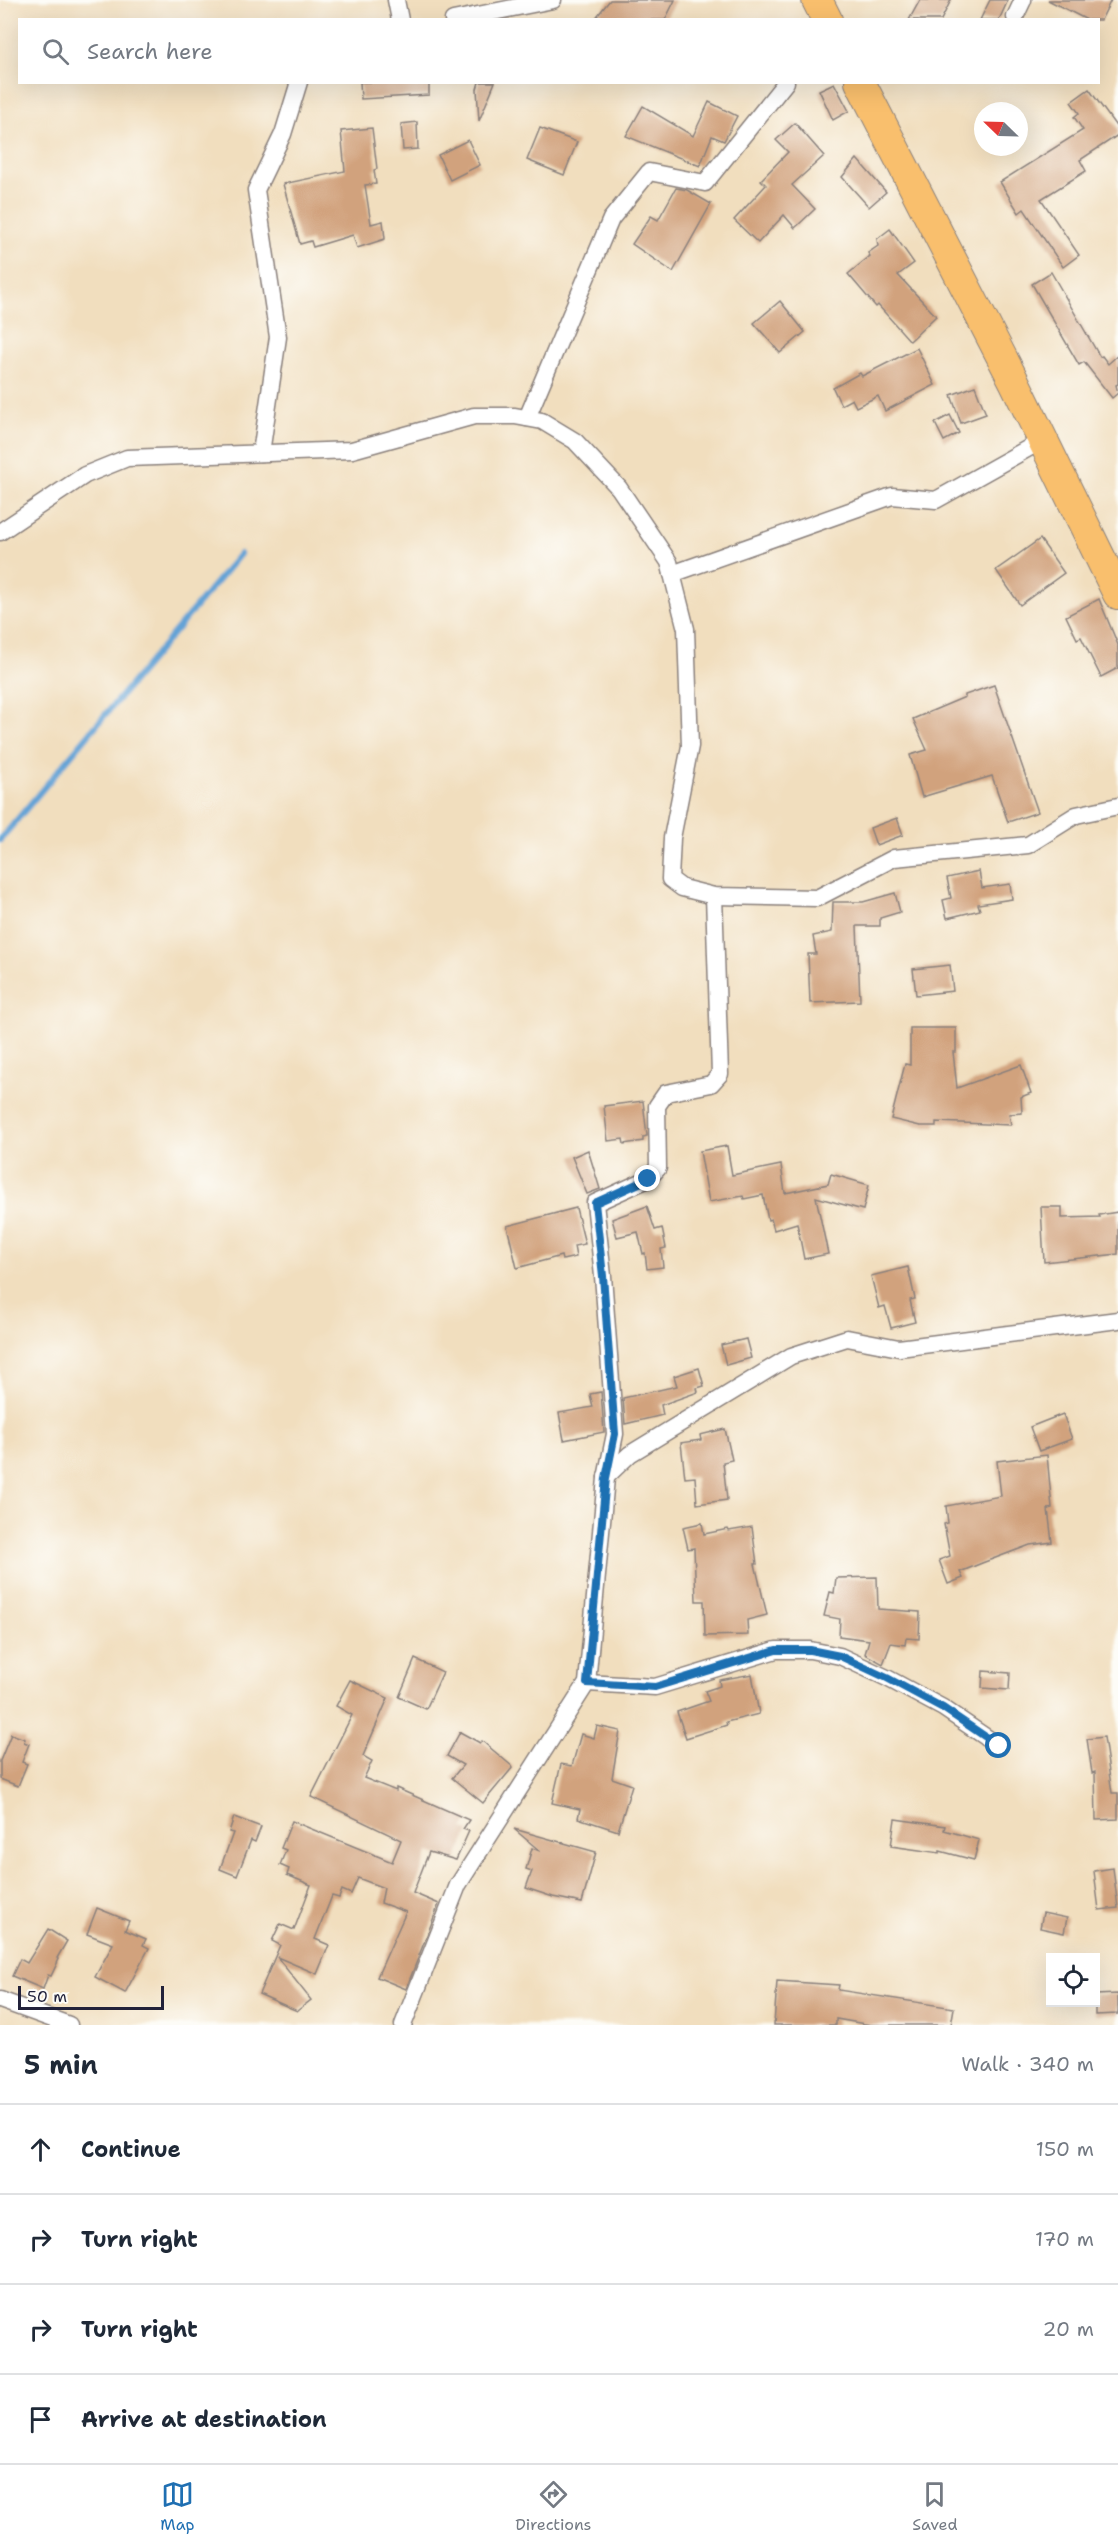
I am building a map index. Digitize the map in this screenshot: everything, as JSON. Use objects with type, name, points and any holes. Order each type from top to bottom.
[{"type":"highway","points":[[817,0],[826,18]]},
{"type":"highway","points":[[861,84],[1043,440],[1118,594]]},
{"type":"street","points":[[396,0],[400,18]]},
{"type":"street","points":[[463,18],[553,0]]},
{"type":"street","points":[[1015,17],[1023,0]]},
{"type":"street","points":[[261,453],[278,337],[256,190],[283,134],[298,84]]},
{"type":"street","points":[[527,418],[611,219],[649,172],[705,183],[784,84]]},
{"type":"street","points":[[0,532],[85,475],[127,458],[352,450],[474,416],[515,416],[542,421],[575,441],[612,480],[669,562],[686,629],[690,746],[672,837],[670,879],[682,888],[714,896],[817,898],[894,858],[1028,845],[1076,815],[1118,806]]},
{"type":"street","points":[[672,574],[892,496],[936,500],[1043,440]]},
{"type":"street","points":[[402,2025],[458,1885],[587,1683],[606,1478],[615,1434],[595,1203],[648,1179],[658,1168],[657,1106],[666,1093],[711,1084],[720,1074],[714,896]]},
{"type":"street","points":[[606,1478],[630,1454],[791,1356],[848,1338],[899,1348],[1118,1320]]},
{"type":"street","points":[[587,1683],[655,1687],[776,1650],[810,1650],[840,1656],[887,1678],[943,1708],[999,1746]]},
{"type":"street","points":[[0,2000],[69,2025]]},
{"type":"building","points":[[610,0],[675,0],[666,18],[596,18]]},
{"type":"building","points":[[920,0],[951,0],[942,18],[910,18]]},
{"type":"building","points":[[990,0],[1008,0],[1000,18],[981,18]]},
{"type":"building","points":[[1048,0],[1111,0],[1101,20],[1100,18],[1083,18]]},
{"type":"building","points":[[360,84],[429,84],[429,95],[361,99]]},
{"type":"building","points":[[478,84],[494,84],[479,121]]},
{"type":"building","points":[[835,84],[849,111],[833,120],[819,90]]},
{"type":"building","points":[[1089,89],[1118,129],[1118,135],[1080,160],[1086,171],[1041,199],[1079,255],[1063,267],[1024,209],[1019,213],[1000,182],[1083,130],[1074,117],[1079,113],[1071,102]]},
{"type":"building","points":[[709,102],[737,116],[724,141],[712,136],[700,166],[626,136],[643,106],[693,136]]},
{"type":"building","points":[[417,122],[418,149],[403,150],[401,124]]},
{"type":"building","points":[[795,123],[824,156],[792,185],[815,209],[795,228],[784,215],[758,243],[734,220],[766,185],[761,180],[788,152],[776,140]]},
{"type":"building","points":[[372,128],[377,169],[374,170],[376,184],[365,185],[371,224],[383,221],[385,239],[357,248],[353,235],[313,247],[311,241],[300,244],[283,184],[345,171],[341,131]]},
{"type":"building","points":[[540,128],[577,142],[564,175],[527,160]]},
{"type":"building","points":[[468,140],[480,165],[450,180],[438,155]]},
{"type":"building","points":[[857,159],[886,192],[869,207],[842,177]]},
{"type":"building","points":[[676,188],[687,190],[711,204],[673,272],[632,244],[651,216],[658,220]]},
{"type":"building","points":[[890,229],[914,263],[898,275],[936,316],[910,341],[878,305],[876,307],[848,274],[870,256],[868,253],[878,246],[877,239]]},
{"type":"building","points":[[1051,272],[1100,357],[1102,356],[1108,364],[1118,355],[1118,384],[1116,385],[1118,393],[1112,398],[1084,362],[1079,365],[1032,284]]},
{"type":"building","points":[[780,301],[805,332],[780,353],[754,323]]},
{"type":"building","points":[[917,348],[935,385],[885,411],[878,396],[856,407],[852,399],[841,405],[833,388],[860,373],[862,376]]},
{"type":"building","points":[[975,386],[986,414],[961,423],[951,395]]},
{"type":"building","points":[[950,415],[959,433],[944,441],[935,423]]},
{"type":"building","points":[[1040,539],[1064,573],[1020,605],[996,570]]},
{"type":"building","points":[[1099,599],[1118,645],[1118,668],[1101,677],[1081,637],[1077,639],[1066,616]]},
{"type":"building","points":[[994,685],[1038,812],[1008,822],[992,776],[922,797],[910,755],[927,750],[913,719],[965,697],[965,695]]},
{"type":"building","points":[[897,818],[903,835],[876,845],[870,828]]},
{"type":"building","points":[[979,871],[982,888],[1010,884],[1012,899],[978,904],[980,910],[947,918],[943,900],[951,898],[947,878]]},
{"type":"building","points":[[895,893],[900,912],[880,918],[880,926],[857,926],[860,1001],[810,1003],[808,954],[816,954],[813,936],[832,932],[833,902],[863,902]]},
{"type":"building","points":[[950,965],[953,991],[916,995],[913,969]]},
{"type":"building","points":[[910,1028],[956,1028],[956,1052],[953,1052],[957,1088],[1021,1065],[1031,1093],[1021,1097],[1022,1113],[1009,1114],[1011,1125],[936,1122],[936,1126],[920,1126],[891,1119],[905,1064],[910,1065]]},
{"type":"building","points":[[643,1101],[647,1136],[643,1137],[643,1141],[624,1144],[623,1139],[608,1141],[604,1106]]},
{"type":"building","points":[[727,1146],[732,1175],[781,1165],[785,1193],[828,1184],[831,1174],[869,1185],[863,1210],[816,1197],[828,1254],[804,1259],[797,1223],[774,1230],[771,1219],[768,1220],[763,1195],[709,1202],[700,1151]]},
{"type":"building","points":[[588,1150],[600,1189],[587,1194],[572,1157]]},
{"type":"building","points":[[647,1206],[655,1230],[662,1228],[666,1248],[661,1249],[663,1267],[647,1269],[645,1253],[643,1254],[638,1232],[617,1237],[612,1219]]},
{"type":"building","points":[[1041,1207],[1062,1207],[1062,1218],[1100,1217],[1099,1215],[1118,1212],[1118,1254],[1044,1262]]},
{"type":"building","points":[[576,1208],[585,1244],[574,1246],[576,1257],[562,1260],[561,1256],[517,1268],[507,1226]]},
{"type":"building","points":[[908,1267],[915,1299],[910,1300],[915,1322],[891,1328],[885,1306],[879,1308],[871,1276]]},
{"type":"building","points":[[746,1339],[751,1358],[726,1365],[721,1345]]},
{"type":"building","points":[[699,1368],[704,1386],[697,1388],[698,1392],[661,1405],[663,1415],[625,1424],[623,1398],[677,1386],[674,1376]]},
{"type":"building","points":[[601,1392],[604,1432],[564,1440],[559,1413],[593,1407],[590,1394]]},
{"type":"building","points":[[1063,1414],[1072,1439],[1039,1451],[1030,1427]]},
{"type":"building","points":[[725,1429],[732,1460],[723,1462],[727,1500],[697,1504],[695,1477],[685,1478],[681,1443],[701,1440],[700,1435]]},
{"type":"building","points":[[1047,1455],[1052,1508],[1048,1509],[1052,1542],[1030,1545],[982,1563],[960,1572],[963,1578],[948,1584],[939,1560],[950,1556],[944,1524],[948,1523],[946,1506],[1001,1496],[997,1461]]},
{"type":"building","points":[[702,1523],[704,1534],[752,1527],[757,1564],[755,1564],[767,1615],[747,1620],[748,1635],[705,1636],[704,1601],[696,1601],[694,1548],[688,1549],[683,1527]]},
{"type":"building","points":[[877,1577],[878,1609],[920,1612],[919,1639],[906,1638],[905,1645],[891,1643],[883,1664],[865,1654],[869,1640],[839,1636],[840,1619],[824,1616],[830,1592],[834,1593],[836,1578]]},
{"type":"building","points":[[415,1659],[443,1672],[426,1709],[399,1697]]},
{"type":"building","points":[[983,1671],[1010,1673],[1009,1690],[982,1688]]},
{"type":"building","points":[[752,1674],[759,1714],[726,1722],[727,1725],[686,1738],[677,1712],[709,1701],[705,1691],[720,1686],[719,1680]]},
{"type":"building","points":[[350,1680],[388,1698],[363,1756],[372,1761],[364,1778],[396,1791],[396,1788],[469,1820],[463,1829],[469,1831],[456,1860],[429,1852],[413,1893],[439,1904],[406,1989],[377,1977],[406,1912],[381,1903],[384,1888],[358,1878],[351,1894],[342,1890],[339,1898],[332,1896],[315,1939],[329,1945],[317,1974],[277,1957],[311,2000],[297,2011],[259,1994],[280,1945],[272,1941],[280,1924],[294,1930],[311,1885],[287,1875],[289,1869],[280,1865],[286,1850],[281,1848],[292,1821],[392,1862],[401,1840],[311,1797],[352,1715],[336,1706]]},
{"type":"building","points":[[597,1726],[620,1731],[612,1778],[632,1785],[618,1831],[578,1818],[580,1809],[552,1803],[561,1764],[572,1766],[581,1734],[594,1738]]},
{"type":"building","points":[[460,1732],[480,1743],[482,1741],[513,1767],[483,1803],[452,1778],[463,1765],[447,1756]]},
{"type":"building","points":[[11,1734],[25,1739],[24,1742],[29,1744],[22,1762],[27,1764],[18,1786],[0,1779],[0,1761]]},
{"type":"building","points":[[1104,1737],[1112,1793],[1118,1793],[1118,1819],[1096,1820],[1095,1772],[1092,1773],[1087,1739]]},
{"type":"building","points":[[234,1817],[261,1827],[255,1842],[251,1840],[237,1876],[220,1869],[233,1833],[229,1832]]},
{"type":"building","points":[[895,1819],[945,1826],[944,1830],[979,1840],[974,1860],[940,1851],[940,1853],[891,1846]]},
{"type":"building","points":[[514,1829],[596,1852],[582,1903],[526,1888],[532,1871],[526,1869],[532,1848],[540,1851]]},
{"type":"building","points":[[1113,1868],[1118,1908],[1099,1910],[1094,1871]]},
{"type":"building","points":[[97,1908],[129,1921],[125,1930],[146,1939],[143,1945],[149,1948],[125,1993],[95,1977],[113,1944],[87,1934]]},
{"type":"building","points":[[1043,1913],[1067,1918],[1064,1933],[1040,1928]]},
{"type":"building","points":[[48,1929],[67,1941],[43,1989],[12,1976],[20,1959],[27,1963]]},
{"type":"building","points":[[777,1981],[839,1985],[838,1990],[954,2008],[951,2025],[871,2025],[836,2019],[836,2025],[774,2025]]},
{"type":"building","points":[[1118,1994],[1118,2014],[1095,2015],[1095,2007],[1100,2007],[1100,1995]]},
{"type":"waterway","points":[[0,840],[240,554]]},
{"type":"route","points":[[648,1179],[595,1203],[615,1434],[606,1478],[587,1683],[655,1687],[776,1650],[810,1650],[840,1656],[887,1678],[943,1708],[999,1746]]}]
